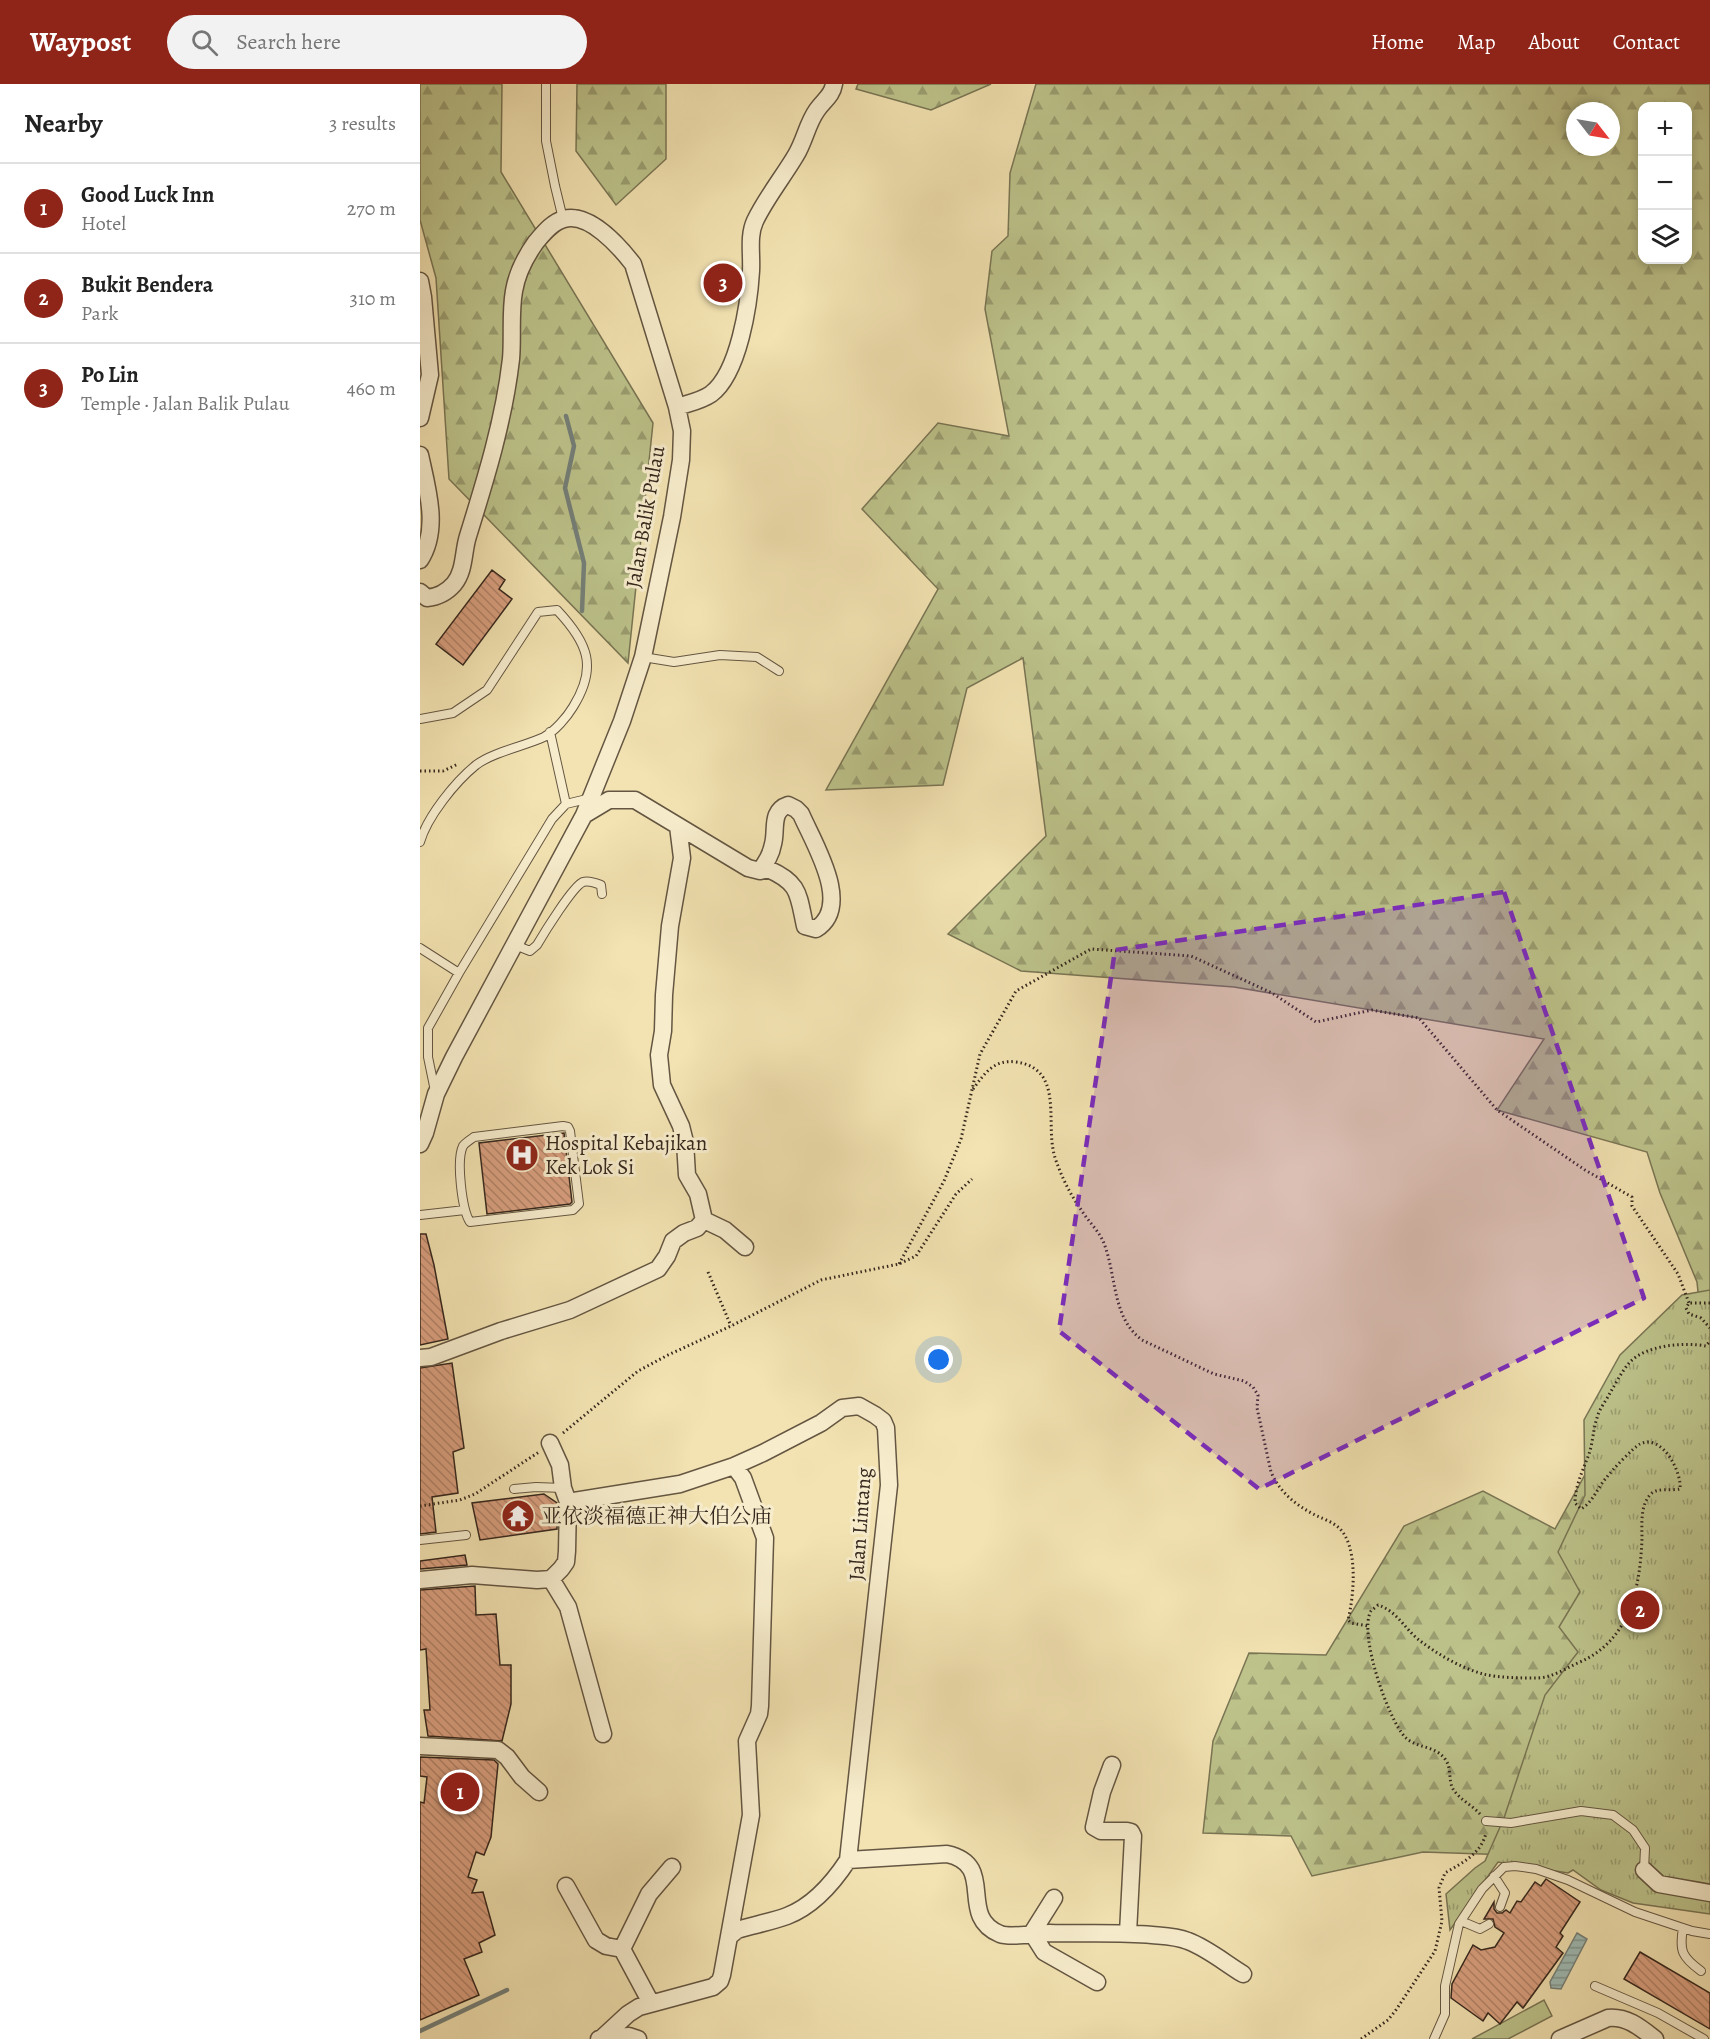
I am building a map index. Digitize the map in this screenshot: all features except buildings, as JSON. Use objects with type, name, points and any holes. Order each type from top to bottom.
[{"type":"street","points":[[677,407],[703,399],[713,393],[728,370],[746,324],[752,270],[751,237],[754,223],[802,145],[805,130],[817,109],[833,93],[834,84]]},
{"type":"street","name":"Jalan Balik Pulau","points":[[420,1144],[436,1094],[462,1039],[584,815],[622,721],[643,657],[672,517],[681,460],[682,431],[677,407],[633,264],[623,251],[593,225],[579,219],[563,219]]},
{"type":"street","points":[[422,596],[436,597],[444,592],[454,583],[461,571],[467,539],[488,475],[504,408],[511,357],[514,291],[525,256],[546,230],[563,219]]},
{"type":"street","points":[[420,418],[430,375],[421,293]]},
{"type":"street","points":[[420,454],[432,532],[420,560]]},
{"type":"street","points":[[584,815],[609,800],[634,801],[748,868],[760,871],[768,868],[791,881],[799,899],[805,926],[816,929],[825,924],[831,912],[832,886],[801,814],[796,809],[788,805],[778,811],[775,819],[774,842],[769,858],[760,871]]},
{"type":"street","points":[[678,826],[682,858],[670,926],[663,995],[663,1031],[659,1055],[662,1085],[686,1142],[687,1175],[698,1194],[704,1220]]},
{"type":"street","points":[[704,1220],[725,1230],[745,1247]]},
{"type":"street","points":[[420,1358],[431,1357],[501,1331],[570,1310],[658,1269],[673,1241],[697,1228],[704,1220]]},
{"type":"street","name":"Jalan Lintang","points":[[565,1495],[680,1484],[734,1466],[763,1453],[821,1423],[842,1408],[859,1406],[883,1421],[889,1485],[848,1860]]},
{"type":"street","points":[[420,1581],[472,1575],[551,1579],[566,1562],[565,1495],[560,1465],[550,1443]]},
{"type":"street","points":[[600,2038],[628,2014],[651,2003],[713,1987],[720,1981],[722,1975],[751,1815],[747,1742],[760,1706],[765,1538],[743,1478],[734,1466]]},
{"type":"street","points":[[551,1579],[568,1606],[603,1734]]},
{"type":"street","points":[[420,1746],[498,1750],[507,1756],[522,1777],[539,1792]]},
{"type":"street","points":[[1112,1765],[1102,1792],[1094,1827],[1101,1831],[1127,1831],[1133,1836],[1128,1933]]},
{"type":"street","points":[[731,1935],[737,1930],[787,1916],[806,1905],[825,1889],[848,1860],[947,1854],[958,1856],[975,1876],[979,1916],[982,1922],[995,1932],[1005,1936],[1032,1933],[1128,1933],[1177,1937],[1190,1941],[1243,1974]]},
{"type":"street","points":[[622,1949],[649,1894],[672,1867]]},
{"type":"street","points":[[1644,1870],[1659,1884],[1710,1893]]},
{"type":"street","points":[[566,1886],[596,1940],[606,1946],[622,1949]]},
{"type":"street","points":[[1032,1933],[1054,1898]]},
{"type":"street","points":[[1032,1933],[1044,1952],[1097,1982]]},
{"type":"street","points":[[622,1949],[651,2003]]},
{"type":"street","points":[[1560,2039],[1608,2018],[1616,2017],[1630,2021],[1655,2039]]},
{"type":"street","points":[[600,2038],[628,2036],[638,2039]]},
{"type":"lane","points":[[546,84],[546,141],[563,219]]},
{"type":"lane","points":[[420,719],[453,713],[488,690],[512,649],[538,612],[557,610],[575,628],[589,668],[584,689],[569,714],[546,736],[477,764],[446,797],[423,832],[420,842]]},
{"type":"lane","points":[[643,657],[674,662],[720,655],[757,657],[779,671]]},
{"type":"lane","points":[[550,732],[567,804]]},
{"type":"lane","points":[[436,1094],[428,1057],[428,1028],[552,819],[567,804],[591,798]]},
{"type":"lane","points":[[514,945],[530,951],[537,945],[573,891],[582,882],[593,881],[602,885],[602,894]]},
{"type":"lane","points":[[420,948],[459,973]]},
{"type":"lane","points":[[568,1127],[578,1194],[577,1207],[573,1210],[475,1222],[470,1222],[465,1210],[459,1158],[467,1141],[474,1137],[568,1127]]},
{"type":"lane","points":[[420,1215],[465,1210]]},
{"type":"lane","points":[[514,1489],[565,1495]]},
{"type":"lane","points":[[420,1540],[466,1534]]},
{"type":"lane","points":[[1486,1821],[1511,1823],[1581,1811],[1613,1815],[1633,1830],[1645,1848],[1644,1870]]},
{"type":"lane","points":[[1434,2039],[1445,2014],[1445,1986],[1461,1921],[1494,1876],[1504,1867],[1536,1869],[1568,1880],[1635,1912],[1683,1928],[1710,1934]]},
{"type":"lane","points":[[1494,1876],[1505,1893],[1500,1907]]},
{"type":"lane","points":[[1461,1921],[1480,1929],[1489,1924]]},
{"type":"lane","points":[[1683,1928],[1680,1946],[1688,1962],[1701,1971]]},
{"type":"lane","points":[[1595,1986],[1658,2013],[1704,2039]]},
{"type":"path","points":[[420,771],[443,771],[461,762]]},
{"type":"path","points":[[899,1264],[944,1181],[961,1138],[980,1054],[1016,991],[1091,949],[1191,956],[1272,993],[1316,1022],[1372,1011],[1419,1018],[1497,1110],[1585,1170],[1632,1197],[1632,1206],[1678,1274],[1689,1303]]},
{"type":"path","points":[[970,1092],[990,1068],[1007,1061],[1023,1063],[1039,1071],[1045,1079],[1049,1094],[1053,1148],[1057,1164],[1064,1181],[1102,1239],[1113,1272],[1117,1304],[1132,1333],[1214,1374],[1244,1382],[1253,1387],[1258,1395],[1257,1408],[1275,1481],[1285,1495],[1338,1527],[1344,1535],[1350,1550],[1353,1576],[1352,1603],[1348,1620],[1351,1623],[1368,1626]]},
{"type":"path","points":[[420,1506],[460,1500],[475,1494],[550,1443],[638,1371],[668,1355],[821,1280],[899,1264],[916,1256],[956,1194],[972,1179]]},
{"type":"path","points":[[708,1272],[731,1326]]},
{"type":"path","points":[[1689,1303],[1710,1303]]},
{"type":"path","points":[[1689,1303],[1686,1308],[1689,1314],[1701,1318],[1710,1328]]},
{"type":"path","points":[[1361,2039],[1388,2020],[1435,1951],[1442,1921],[1439,1888],[1445,1873],[1469,1860],[1484,1842],[1486,1821],[1474,1806],[1456,1793],[1451,1786],[1451,1773],[1446,1760],[1435,1749],[1406,1738],[1398,1726],[1373,1669],[1368,1626],[1371,1611],[1378,1605],[1389,1609],[1418,1639],[1440,1654],[1484,1674],[1539,1678],[1553,1676],[1604,1648],[1618,1632],[1629,1612],[1641,1566],[1644,1507],[1650,1494],[1656,1490],[1680,1489],[1681,1481],[1670,1457],[1663,1449],[1652,1442],[1640,1444],[1606,1477],[1589,1504],[1581,1509],[1575,1503],[1575,1497],[1589,1453],[1597,1415],[1632,1360],[1643,1353],[1665,1347],[1689,1343],[1706,1346],[1710,1341]]},
{"type":"highlighted area","points":[[1504,892],[1644,1298],[1259,1489],[1059,1331],[1115,950]]},
{"type":"green space","points":[[420,84],[502,84],[501,172],[653,423],[628,663],[449,479],[436,278],[420,220]]},
{"type":"green space","points":[[577,84],[666,84],[666,159],[616,205],[576,151]]},
{"type":"green space","points":[[858,84],[991,84],[931,110],[856,89]]},
{"type":"green space","points":[[1036,84],[1710,84],[1710,1862],[1423,1852],[1312,1876],[1291,1836],[1203,1833],[1213,1741],[1249,1653],[1326,1655],[1404,1526],[1483,1491],[1555,1529],[1613,1424],[1706,1371],[1697,1282],[1660,1193],[1647,1152],[1497,1110],[1544,1039],[1234,987],[1021,971],[948,934],[1046,836],[1023,658],[967,688],[943,785],[826,790],[938,589],[862,509],[938,423],[1009,436],[985,309],[992,251],[1008,236],[1010,173]]},
{"type":"green space","points":[[1710,1290],[1710,1914],[1633,1903],[1601,1890],[1573,1870],[1568,1873],[1498,1862],[1450,1930],[1446,1894],[1485,1861],[1504,1818],[1545,1695],[1578,1652],[1559,1627],[1580,1592],[1558,1552],[1585,1495],[1584,1420],[1620,1355],[1682,1295]]},
{"type":"green space","points":[[1544,2000],[1552,2016],[1508,2039],[1472,2039]]},
{"type":"water","points":[[1577,1933],[1587,1939],[1561,1989],[1551,1988],[1550,1982]]},
{"type":"waterway","points":[[566,416],[574,446],[565,488],[584,563],[582,611]]},
{"type":"waterway","points":[[420,2031],[507,1990]]},
{"type":"place","name":"Po Lin","points":[[723,283]]},
{"type":"place","name":"Hospital Kebajikan Kek Lok Si","points":[[522,1155]]},
{"type":"place","name":"亚依淡福德正神大伯公庙","points":[[518,1516]]},
{"type":"place","name":"Bukit Bendera","points":[[1640,1610]]},
{"type":"place","name":"Good Luck Inn","points":[[460,1792]]}]
